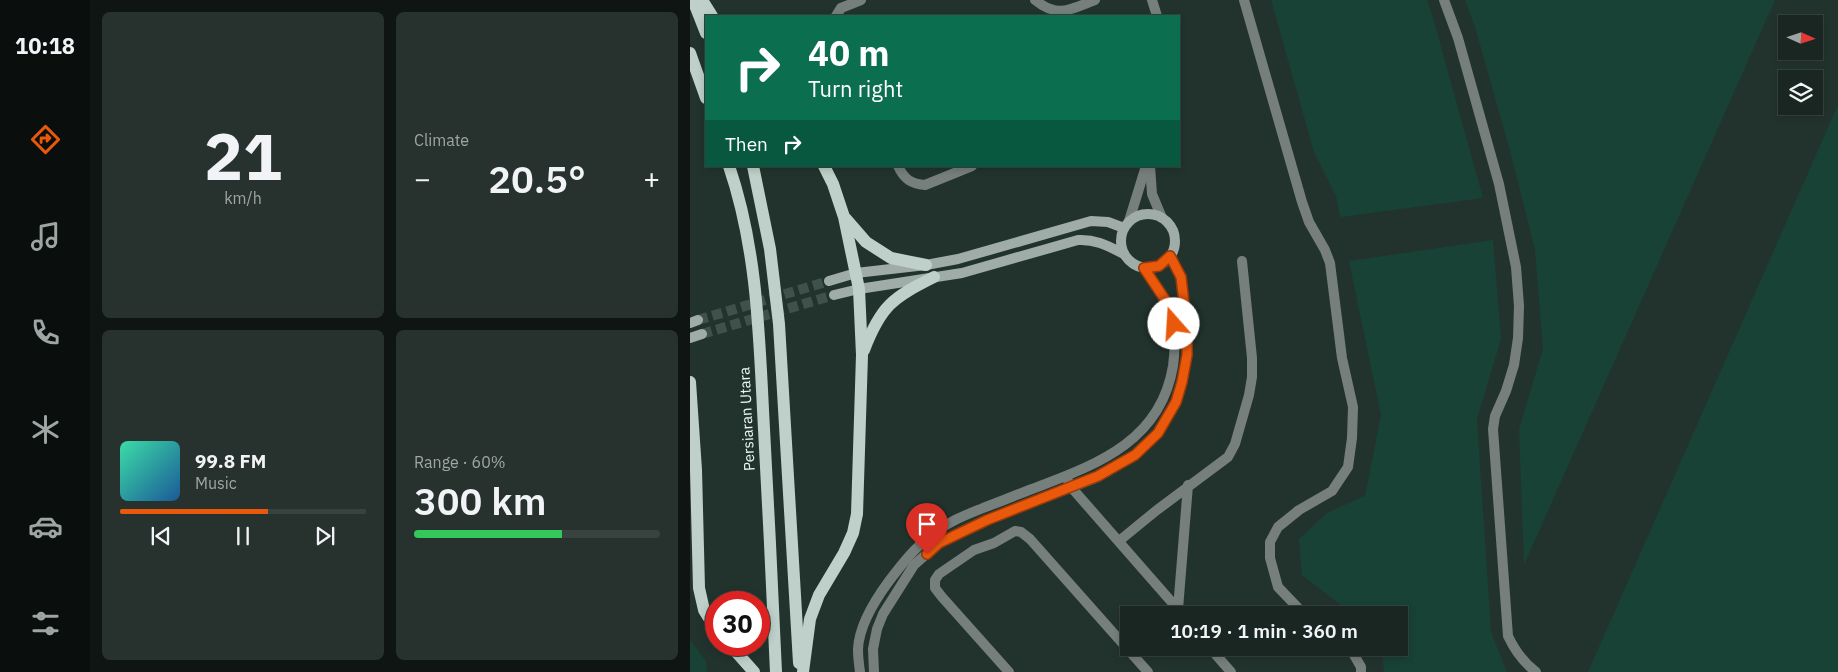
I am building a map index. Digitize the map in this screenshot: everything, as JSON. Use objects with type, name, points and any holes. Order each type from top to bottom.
[{"type":"main road","points":[[693,0],[705,30]]},
{"type":"main road","points":[[702,0],[711,15]]},
{"type":"main road","points":[[690,53],[705,95]]},
{"type":"main road","name":"Persiaran Utara","points":[[730,167],[745,225],[754,277],[776,672]]},
{"type":"main road","points":[[753,167],[770,249],[779,324],[799,672]]},
{"type":"main road","points":[[803,672],[810,619],[818,594],[844,554],[853,533],[857,514],[862,355],[859,289],[844,217],[833,184],[824,167]]},
{"type":"main road","points":[[844,217],[866,242],[891,258],[926,265]]},
{"type":"main road","points":[[862,355],[873,328],[886,308],[902,293],[934,278]]},
{"type":"main road","points":[[690,387],[696,470],[699,588],[705,612]]},
{"type":"main road","points":[[740,656],[754,672]]},
{"type":"street","points":[[836,15],[840,8],[861,0]]},
{"type":"street","points":[[1035,0],[1051,10],[1065,12],[1094,0]]},
{"type":"street","points":[[1152,0],[1157,15]]},
{"type":"street","points":[[1244,0],[1302,202],[1309,222],[1326,250],[1330,263],[1342,358],[1353,407],[1352,438],[1348,467],[1332,491],[1299,510],[1278,527],[1270,542],[1270,558],[1278,587],[1296,606]]},
{"type":"street","points":[[1444,0],[1458,38],[1499,184],[1516,268],[1519,306],[1518,338],[1514,365],[1506,391],[1495,416],[1493,444],[1501,526],[1508,636],[1515,650],[1526,664],[1536,672]]},
{"type":"street","points":[[1078,7],[1082,15]]},
{"type":"street","points":[[898,167],[902,175],[908,181],[925,185],[970,167]]},
{"type":"street","points":[[1148,167],[1152,194],[1162,218]]},
{"type":"street","points":[[829,281],[856,273],[926,265],[958,259],[1091,221],[1127,224],[1135,217],[1148,214],[1162,218],[1169,223],[1175,240],[1174,250],[1159,266],[1144,268],[1132,264],[1124,254],[1120,241],[1127,224],[1148,167]]},
{"type":"street","points":[[834,295],[859,289],[962,273],[1078,240],[1090,239],[1100,242],[1124,254]]},
{"type":"street","points":[[874,672],[873,649],[877,629],[890,602],[914,565],[939,543],[987,520],[1098,476],[1135,455],[1158,433],[1176,402],[1187,355],[1187,329],[1181,277],[1170,256]]},
{"type":"street","points":[[1119,541],[1188,485],[1228,457],[1235,444],[1249,395],[1252,377],[1252,358],[1242,261]]},
{"type":"street","points":[[860,672],[858,648],[865,623],[872,608],[905,560],[932,534],[958,519],[1093,465],[1124,447],[1148,424],[1165,394],[1171,374],[1174,356],[1174,324],[1168,304],[1144,268]]},
{"type":"street","points":[[690,338],[702,334]]},
{"type":"street","points":[[1066,476],[1071,487],[1176,606]]},
{"type":"street","points":[[1181,606],[1188,485]]},
{"type":"street","points":[[1009,672],[942,597],[935,588],[935,580],[939,574],[974,550],[994,543],[1015,531],[1021,532],[1030,538],[1148,672]]},
{"type":"street","points":[[1216,656],[1226,671]]},
{"type":"street","points":[[1355,656],[1361,667],[1361,672]]},
{"type":"green space","points":[[1271,0],[1427,0],[1483,198],[1340,217],[1336,196],[1314,152]]},
{"type":"green space","points":[[1465,0],[1775,0],[1524,565],[1519,429],[1543,349],[1535,250],[1509,147],[1475,27]]},
{"type":"green space","points":[[1838,105],[1838,672],[1588,672]]},
{"type":"green space","points":[[1493,240],[1501,339],[1477,419],[1491,632],[1507,672],[1384,672],[1383,656],[1408,656],[1408,606],[1342,606],[1302,575],[1299,539],[1327,513],[1365,496],[1381,415],[1349,261]]},
{"type":"green space","points":[[690,640],[706,661],[707,672],[690,672]]},
{"type":"tunnel","points":[[698,320],[829,281]]},
{"type":"tunnel","points":[[702,334],[834,295]]},
{"type":"route","points":[[927,554],[939,543],[987,520],[1098,476],[1135,455],[1158,433],[1176,402],[1187,355],[1187,329],[1181,277],[1170,256],[1159,266],[1144,268],[1168,304],[1174,324]]}]
